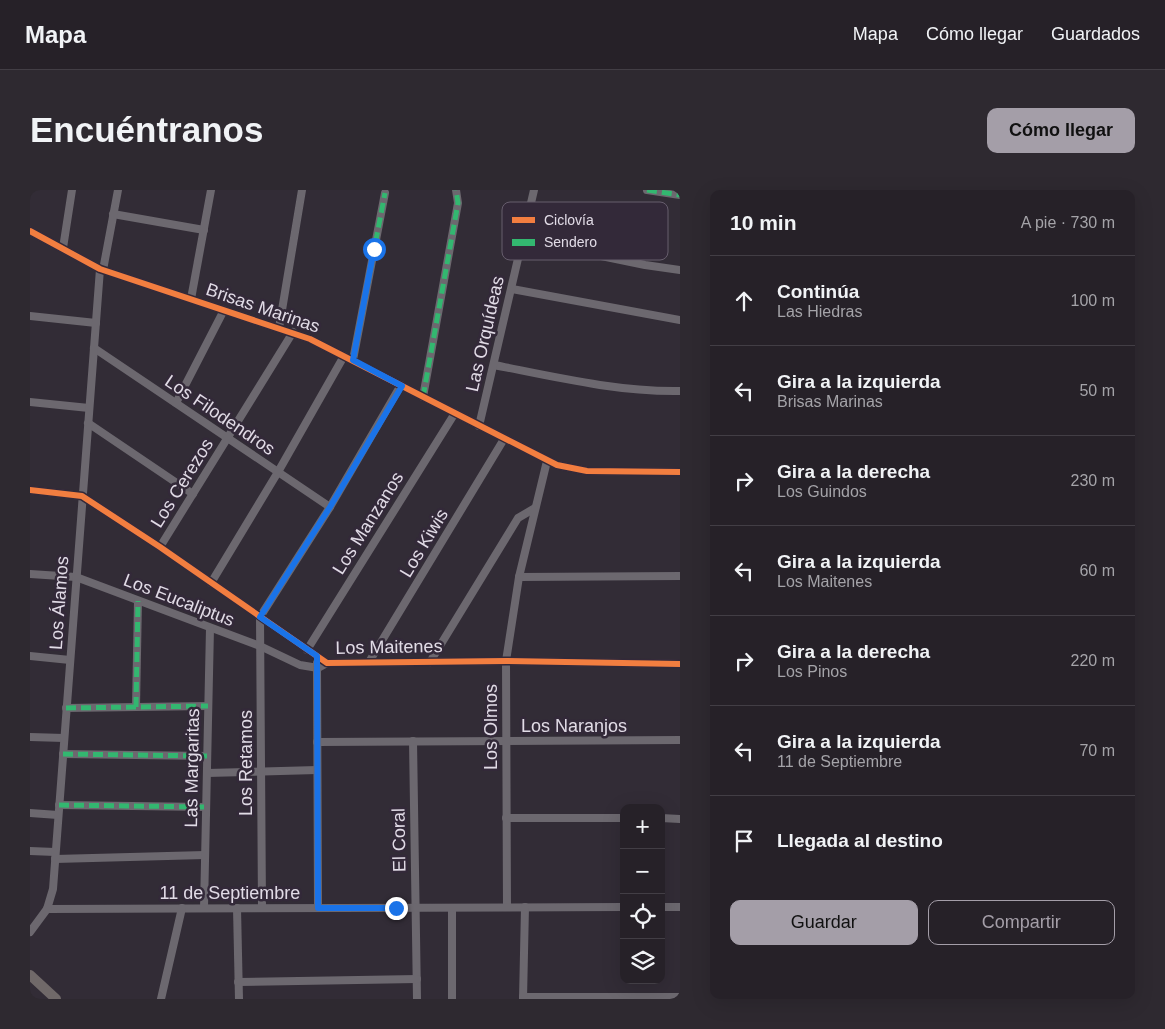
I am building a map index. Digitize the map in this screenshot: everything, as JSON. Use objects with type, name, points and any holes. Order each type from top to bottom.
[{"type":"main road","points":[[30,975],[56,999]]},
{"type":"street","points":[[63,248],[72,190]]},
{"type":"street","name":"Los Álamos","points":[[30,932],[47,909],[53,889],[96,323],[101,270],[118,190]]},
{"type":"street","points":[[191,299],[212,190]]},
{"type":"street","points":[[279,328],[302,190]]},
{"type":"street","points":[[647,190],[680,196]]},
{"type":"street","points":[[423,397],[458,203],[456,192]]},
{"type":"street","points":[[353,360],[385,193]]},
{"type":"street","points":[[113,214],[204,230]]},
{"type":"street","name":"Brisas Marinas","points":[[30,231],[101,270],[293,332],[353,360],[547,461],[566,468],[587,472],[680,472]]},
{"type":"street","name":"Las Orquídeas","points":[[479,426],[519,260]]},
{"type":"street","points":[[621,260],[680,270]]},
{"type":"street","points":[[512,289],[680,320]]},
{"type":"street","points":[[176,403],[224,310]]},
{"type":"street","points":[[30,316],[96,323]]},
{"type":"street","name":"Los Cerezos","points":[[160,547],[293,332]]},
{"type":"street","name":"Los Filodendros","points":[[94,348],[330,507]]},
{"type":"street","points":[[211,583],[278,472],[344,356]]},
{"type":"street","points":[[494,366],[583,382],[654,391],[680,391]]},
{"type":"street","points":[[260,617],[330,507],[402,386]]},
{"type":"street","points":[[30,402],[89,408]]},
{"type":"street","name":"Los Manzanos","points":[[307,650],[455,413]]},
{"type":"street","points":[[88,423],[193,494]]},
{"type":"street","name":"Los Kiwis","points":[[370,662],[504,439]]},
{"type":"street","name":"Los Olmos","points":[[508,907],[505,741],[506,661],[518,577],[547,461]]},
{"type":"street","name":"Los Maitenes","points":[[30,490],[82,496],[160,547],[327,663],[506,661],[680,664]]},
{"type":"street","points":[[430,662],[518,518],[535,508]]},
{"type":"street","name":"Los Eucaliptus","points":[[30,574],[76,578],[260,646],[300,666],[318,668]]},
{"type":"street","points":[[518,577],[680,576]]},
{"type":"street","points":[[136,707],[138,601]]},
{"type":"street","name":"Los Retamos","points":[[260,617],[262,908]]},
{"type":"street","name":"Las Margaritas","points":[[204,908],[210,628]]},
{"type":"street","points":[[30,656],[70,660]]},
{"type":"street","points":[[317,656],[318,908]]},
{"type":"street","points":[[318,668],[327,663]]},
{"type":"street","points":[[66,708],[208,706]]},
{"type":"street","points":[[30,737],[64,738]]},
{"type":"street","name":"Los Naranjos","points":[[317,742],[680,740]]},
{"type":"street","name":"El Coral","points":[[413,741],[416,999]]},
{"type":"street","points":[[63,754],[207,756]]},
{"type":"street","points":[[207,773],[317,770]]},
{"type":"street","points":[[59,805],[206,808]]},
{"type":"street","points":[[30,813],[58,815]]},
{"type":"street","points":[[506,818],[620,818]]},
{"type":"street","points":[[665,818],[680,818]]},
{"type":"street","points":[[30,851],[55,856],[205,855]]},
{"type":"street","points":[[524,907],[524,998],[680,996]]},
{"type":"street","name":"11 de Septiembre","points":[[47,909],[620,907]]},
{"type":"street","points":[[665,907],[680,907]]},
{"type":"street","points":[[161,999],[182,908]]},
{"type":"street","points":[[237,908],[239,999]]},
{"type":"street","points":[[452,908],[452,999]]},
{"type":"street","points":[[30,917],[37,922]]},
{"type":"street","points":[[238,982],[417,979]]},
{"type":"marked path","points":[[423,397],[458,203],[456,190]]},
{"type":"marked path","points":[[647,190],[680,195]]},
{"type":"marked path","points":[[353,360],[385,193]]},
{"type":"marked path","points":[[136,707],[138,601]]},
{"type":"marked path","points":[[66,708],[208,706]]},
{"type":"marked path","points":[[63,754],[207,756]]},
{"type":"marked path","points":[[59,805],[206,807]]},
{"type":"cycle path","points":[[30,231],[100,269],[310,339],[557,465],[587,471],[680,472]]},
{"type":"cycle path","points":[[30,490],[82,496],[160,547],[327,663],[506,661],[680,664]]},
{"type":"route","points":[[374,249],[353,360],[402,386],[330,507],[260,617],[317,656],[318,908],[396,908]]}]
